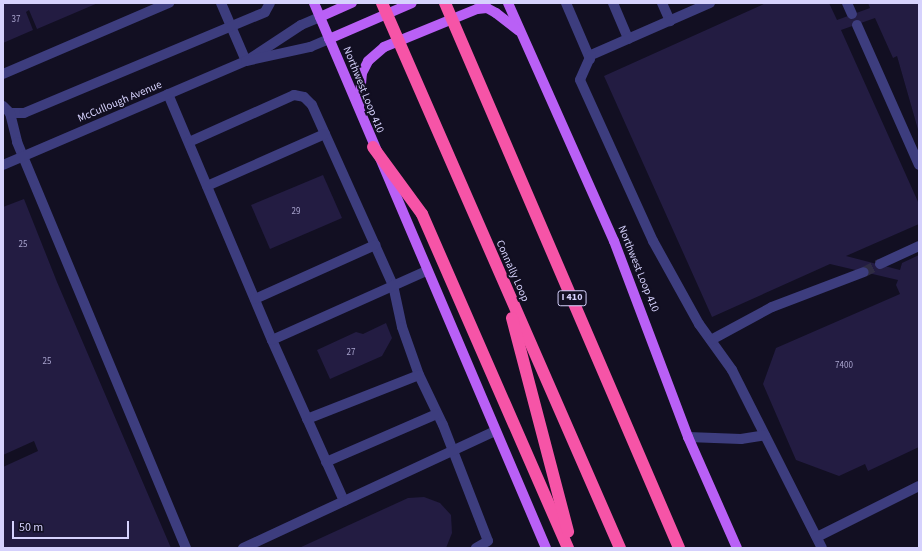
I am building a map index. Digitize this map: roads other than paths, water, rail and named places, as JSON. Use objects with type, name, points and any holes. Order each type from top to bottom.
[{"type":"highway","name":"Connally Loop","points":[[382,3],[503,284],[620,548]]},
{"type":"highway","name":"I 410","points":[[445,3],[679,548]]},
{"type":"highway","points":[[373,148],[422,214],[506,411],[568,548]]},
{"type":"highway","points":[[503,284],[560,509],[573,548]]},
{"type":"highway","points":[[649,478],[686,548]]},
{"type":"main road","name":"Northwest Loop 410","points":[[314,3],[373,148],[546,548]]},
{"type":"main road","name":"McCullough Avenue","points":[[329,39],[412,3]]},
{"type":"main road","name":"Northwest Loop 410","points":[[508,3],[614,241],[688,437],[737,548]]},
{"type":"main road","name":"McCullough Avenue","points":[[320,16],[348,5]]},
{"type":"main road","points":[[359,112],[359,84],[368,61],[384,47],[477,8],[487,8],[520,32]]},
{"type":"street","points":[[3,74],[169,3]]},
{"type":"street","points":[[221,3],[246,61]]},
{"type":"street","points":[[186,548],[12,127],[7,110],[24,113],[265,12],[270,3]]},
{"type":"street","points":[[566,3],[590,59]]},
{"type":"street","points":[[613,3],[628,39]]},
{"type":"street","points":[[662,3],[670,21]]},
{"type":"street","points":[[710,3],[591,55],[580,80],[653,241],[699,324],[732,370],[822,548]]},
{"type":"street","points":[[847,3],[852,14]]},
{"type":"street","name":"McCullough Avenue","points":[[3,164],[246,61],[301,25],[320,16]]},
{"type":"street","points":[[857,25],[919,165]]},
{"type":"street","name":"McCullough Avenue","points":[[246,61],[310,47],[329,39]]},
{"type":"street","points":[[168,94],[272,340],[344,501]]},
{"type":"street","points":[[188,142],[294,95],[304,97],[312,105],[393,286],[402,327],[419,376],[437,414],[488,541],[476,548]]},
{"type":"street","points":[[207,186],[325,134]]},
{"type":"street","points":[[255,299],[375,245]]},
{"type":"street","points":[[880,264],[919,246]]},
{"type":"street","points":[[272,340],[426,271]]},
{"type":"street","points":[[711,340],[772,307],[864,272]]},
{"type":"street","points":[[307,419],[419,376]]},
{"type":"street","points":[[326,462],[437,414]]},
{"type":"street","points":[[243,548],[495,431]]},
{"type":"street","points":[[688,437],[741,438],[765,435]]},
{"type":"street","points":[[817,537],[919,486]]},
{"type":"tunnel","points":[[864,272],[880,264]]}]
